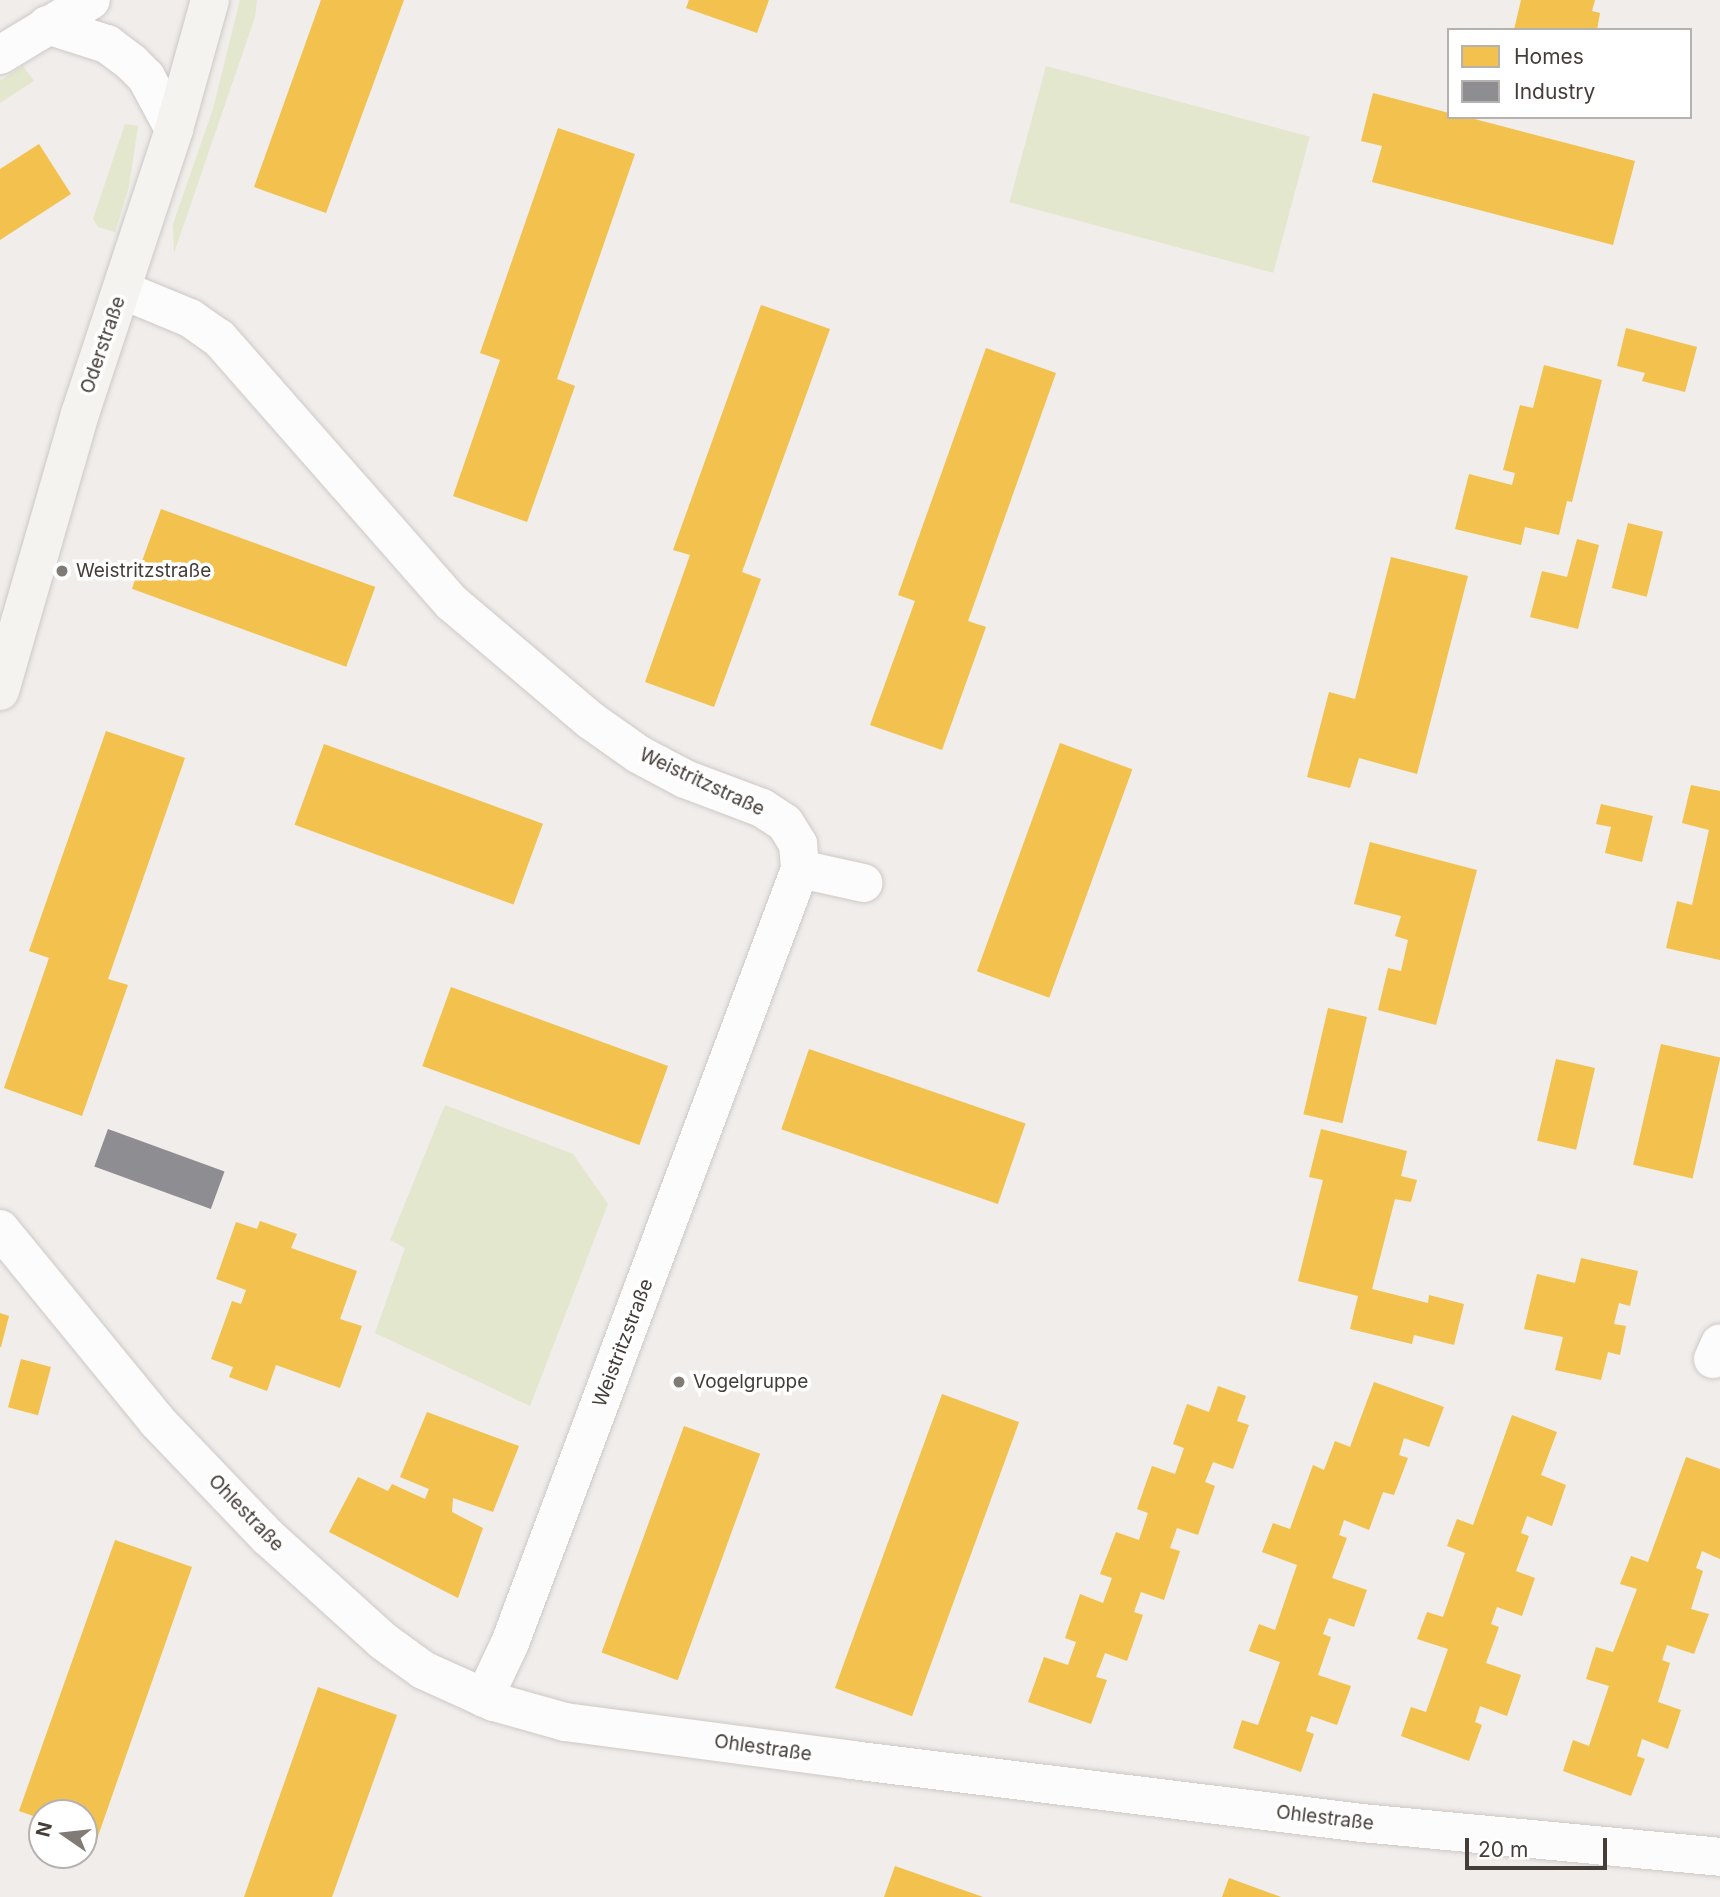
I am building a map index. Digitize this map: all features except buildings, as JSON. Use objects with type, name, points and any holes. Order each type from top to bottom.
[{"type":"street","points":[[0,55],[91,0]]},
{"type":"street","name":"Oderstraße","points":[[0,691],[79,414],[174,129],[210,0]]},
{"type":"street","points":[[47,25],[107,44],[132,63],[146,77],[174,129]]},
{"type":"street","name":"Weistritzstraße","points":[[122,290],[190,318],[219,338],[452,603],[528,670],[638,754],[685,779],[762,808],[785,823],[798,844],[800,869],[510,1643],[484,1698]]},
{"type":"street","points":[[800,869],[863,883]]},
{"type":"street","name":"Ohlestraße","points":[[0,1229],[157,1421],[268,1537],[383,1641],[423,1670],[484,1698],[565,1722],[852,1760],[1362,1823],[1720,1857]]},
{"type":"green space","points":[[240,0],[257,0],[255,17],[174,253],[173,224],[213,109]]},
{"type":"green space","points":[[23,66],[34,81],[0,103],[0,81]]},
{"type":"green space","points":[[1046,66],[1310,137],[1273,273],[1010,202]]},
{"type":"green space","points":[[125,124],[138,126],[129,186],[115,232],[98,227],[93,219]]},
{"type":"green space","points":[[445,1105],[573,1154],[608,1204],[530,1406],[375,1333],[405,1248],[390,1240]]},
{"type":"place","name":"Weistritzstraße","points":[[62,571]]},
{"type":"place","name":"Vogelgruppe","points":[[679,1382]]}]
